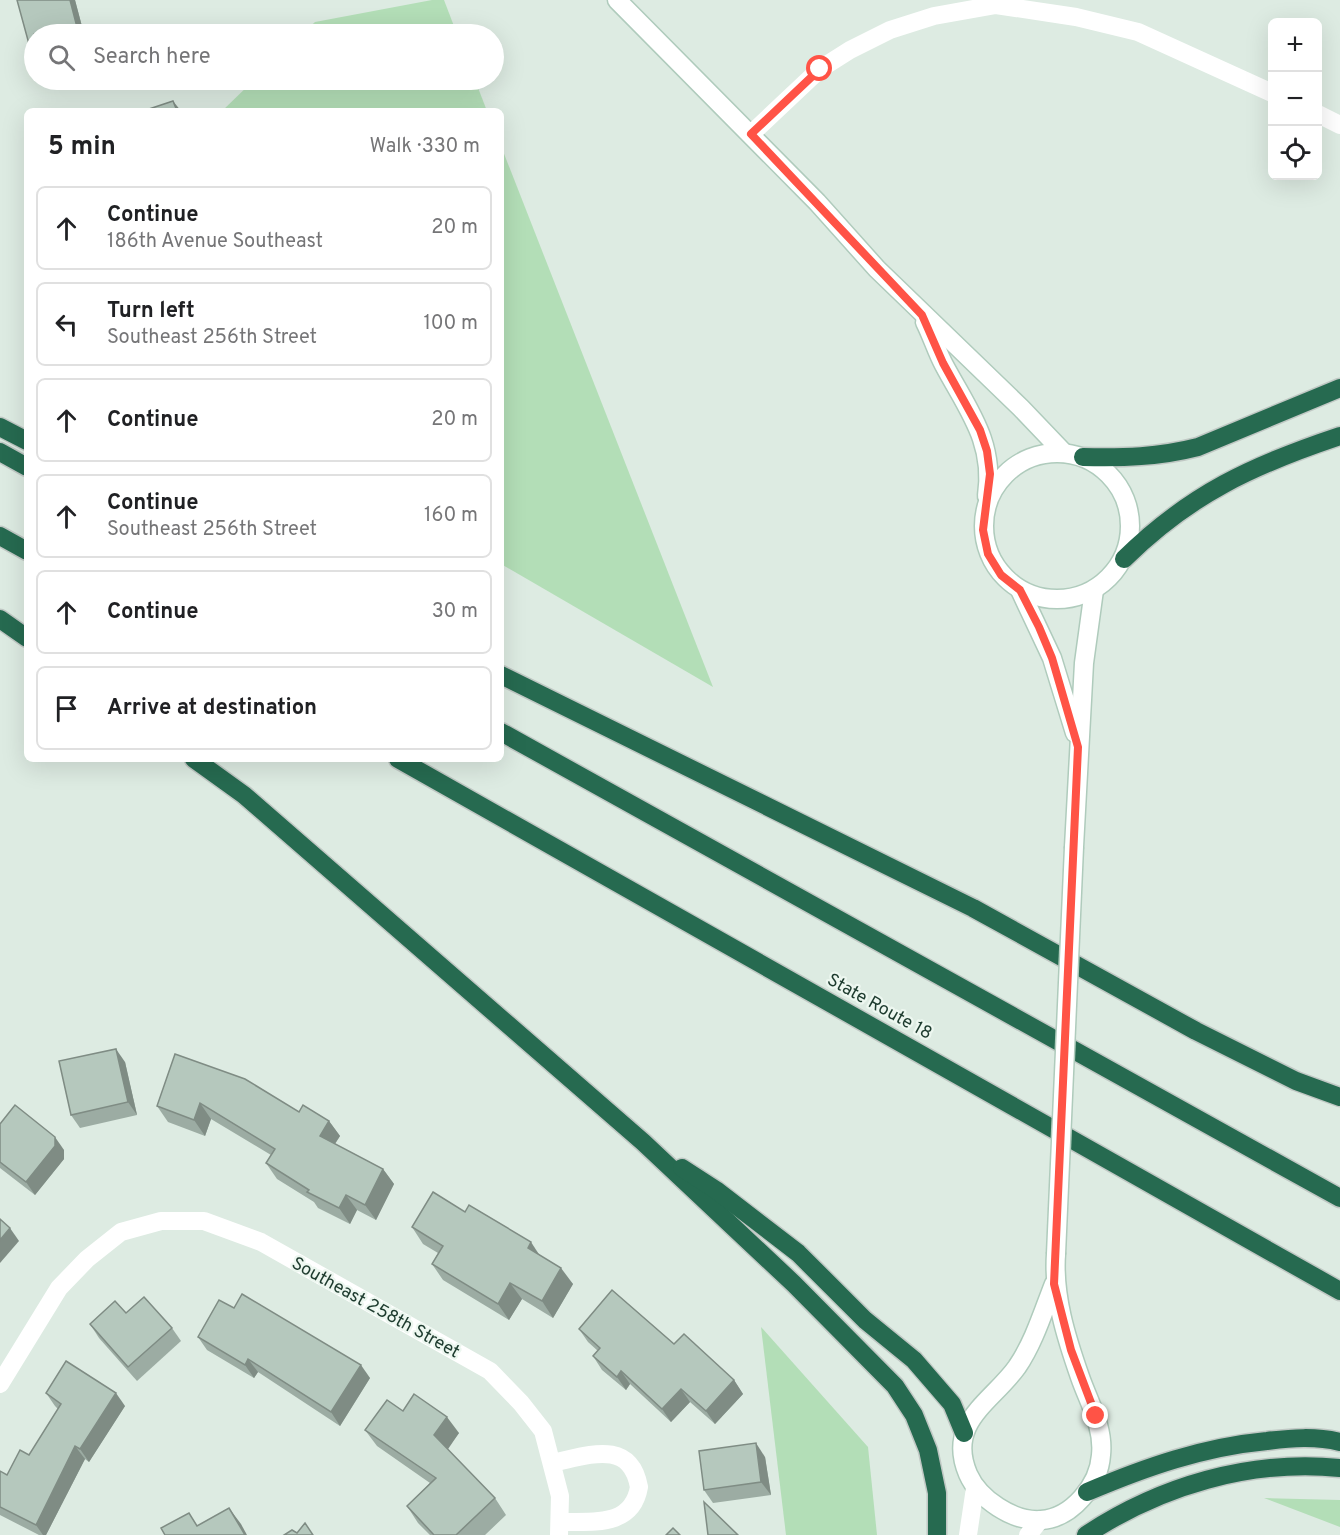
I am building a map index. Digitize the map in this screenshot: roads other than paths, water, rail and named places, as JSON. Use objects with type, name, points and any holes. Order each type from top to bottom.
[{"type":"highway","points":[[1083,457],[1131,458],[1190,449],[1340,388]]},
{"type":"highway","points":[[0,427],[24,439]]},
{"type":"highway","points":[[1124,559],[1165,521],[1214,487],[1276,458],[1340,436]]},
{"type":"highway","points":[[0,452],[24,465]]},
{"type":"highway","points":[[0,536],[24,549]]},
{"type":"highway","points":[[0,619],[24,636]]},
{"type":"highway","points":[[504,676],[973,908],[1206,1036],[1296,1081],[1340,1097]]},
{"type":"highway","points":[[504,734],[1340,1198]]},
{"type":"highway","points":[[198,762],[244,795],[643,1142],[794,1284],[895,1386],[914,1415],[928,1450],[937,1493],[937,1535]]},
{"type":"highway","name":"State Route 18","points":[[403,762],[1340,1291]]},
{"type":"highway","points":[[643,1142],[716,1190],[798,1253],[872,1326],[929,1375],[952,1404],[964,1433]]},
{"type":"highway","points":[[1087,1492],[1150,1466],[1208,1449],[1285,1439],[1307,1438],[1340,1442]]},
{"type":"highway","points":[[1086,1535],[1135,1506],[1195,1483],[1259,1470],[1340,1468]]},
{"type":"main road","points":[[617,0],[751,134],[922,315],[1022,408],[1064,453]]},
{"type":"main road","points":[[751,134],[820,69],[850,50],[890,30],[934,16],[996,5],[1076,17],[1138,33],[1268,91]]},
{"type":"main road","points":[[1322,116],[1340,125]]},
{"type":"main road","points":[[922,315],[943,363],[970,410],[984,441],[990,474],[986,506],[983,530],[988,554],[1001,575],[1020,590],[1038,597],[1057,600],[1076,598],[1094,590],[1111,577],[1124,559],[1130,535],[1126,503],[1120,488],[1105,469],[1083,457],[1064,453],[1038,455],[1015,465],[997,483],[986,506]]},
{"type":"main road","points":[[1020,590],[1052,658],[1078,747]]},
{"type":"main road","points":[[1054,1284],[1071,1350],[1102,1437],[1098,1470],[1087,1492],[1074,1505],[1058,1515],[1040,1520],[1009,1513],[989,1502],[975,1488],[967,1471],[964,1433],[977,1408],[1017,1366],[1033,1336],[1054,1284],[1078,747],[1085,647],[1094,590]]},
{"type":"main road","name":"Southeast 258th Street","points":[[0,1384],[58,1288],[87,1259],[121,1232],[161,1221],[204,1221],[261,1242],[490,1371],[521,1403],[543,1431],[561,1496],[560,1529]]},
{"type":"main road","points":[[552,1463],[612,1454],[623,1458],[632,1466],[639,1487],[631,1509],[622,1516],[560,1529]]},
{"type":"main road","points":[[968,1535],[975,1488]]},
{"type":"main road","points":[[1028,1535],[1040,1520]]}]
